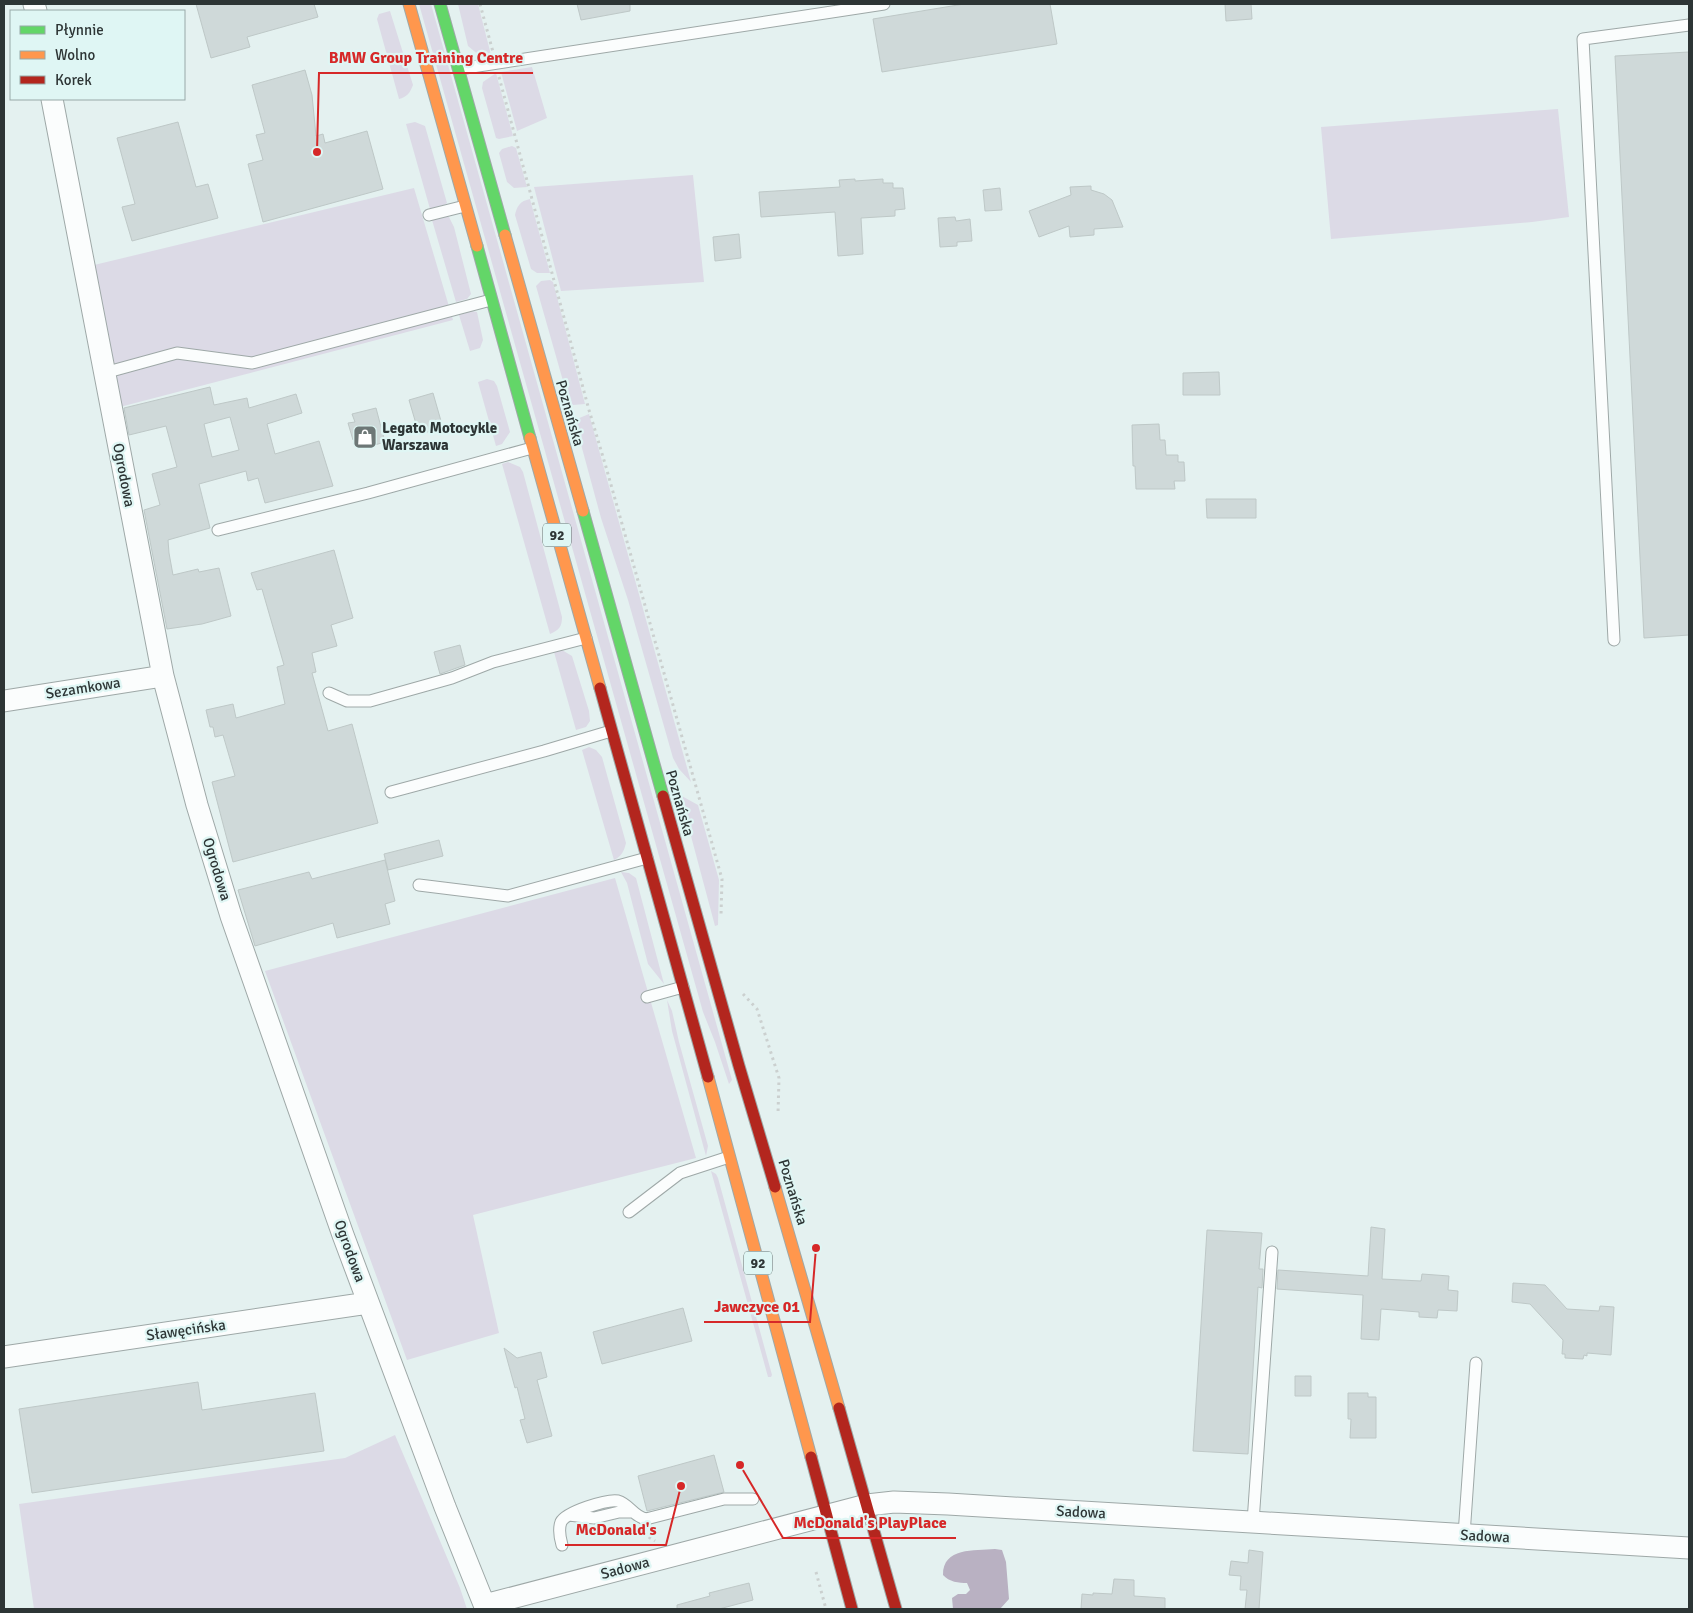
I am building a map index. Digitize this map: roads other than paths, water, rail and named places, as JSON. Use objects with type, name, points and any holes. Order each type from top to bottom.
[{"type":"main road","name":"92","points":[[408,4],[683,987],[852,1609]]},
{"type":"main road","name":"Poznańska","points":[[440,4],[739,1066],[797,1258],[896,1609]]},
{"type":"street","name":"Ogrodowa","points":[[52,100],[163,676],[197,805],[231,916],[368,1303],[445,1507],[486,1607]]},
{"type":"street","name":"Sezamkowa","points":[[4,701],[163,676]]},
{"type":"street","name":"Sławęcińska","points":[[4,1357],[368,1303]]},
{"type":"street","name":"Sadowa","points":[[486,1607],[867,1505],[894,1502],[1689,1548]]},
{"type":"lane","points":[[458,69],[884,4]]},
{"type":"lane","points":[[1614,640],[1583,39],[1689,25]]},
{"type":"lane","points":[[429,215],[465,206]]},
{"type":"lane","points":[[104,373],[178,353],[252,363],[491,300]]},
{"type":"lane","points":[[218,530],[532,448]]},
{"type":"lane","points":[[329,694],[348,701],[370,701],[452,678],[493,662],[586,638]]},
{"type":"lane","points":[[391,792],[612,731]]},
{"type":"lane","points":[[419,885],[508,896],[647,858]]},
{"type":"lane","points":[[647,997],[683,987]]},
{"type":"lane","points":[[629,1212],[680,1173],[729,1157]]},
{"type":"lane","points":[[1253,1522],[1272,1252]]},
{"type":"lane","points":[[1464,1535],[1476,1364]]},
{"type":"lane","points":[[562,1545],[559,1528],[562,1520],[575,1511],[612,1501],[620,1502],[627,1506],[642,1519],[651,1519],[724,1499],[752,1499]]},
{"type":"place","name":"BMW Group Training Centre","points":[[317,152]]},
{"type":"place","name":"Legato Motocykle Warszawa","points":[[365,437]]},
{"type":"place","name":"Jawczyce 01","points":[[816,1248]]},
{"type":"place","name":"McDonald's PlayPlace","points":[[740,1465]]},
{"type":"place","name":"McDonald's","points":[[681,1486]]}]
